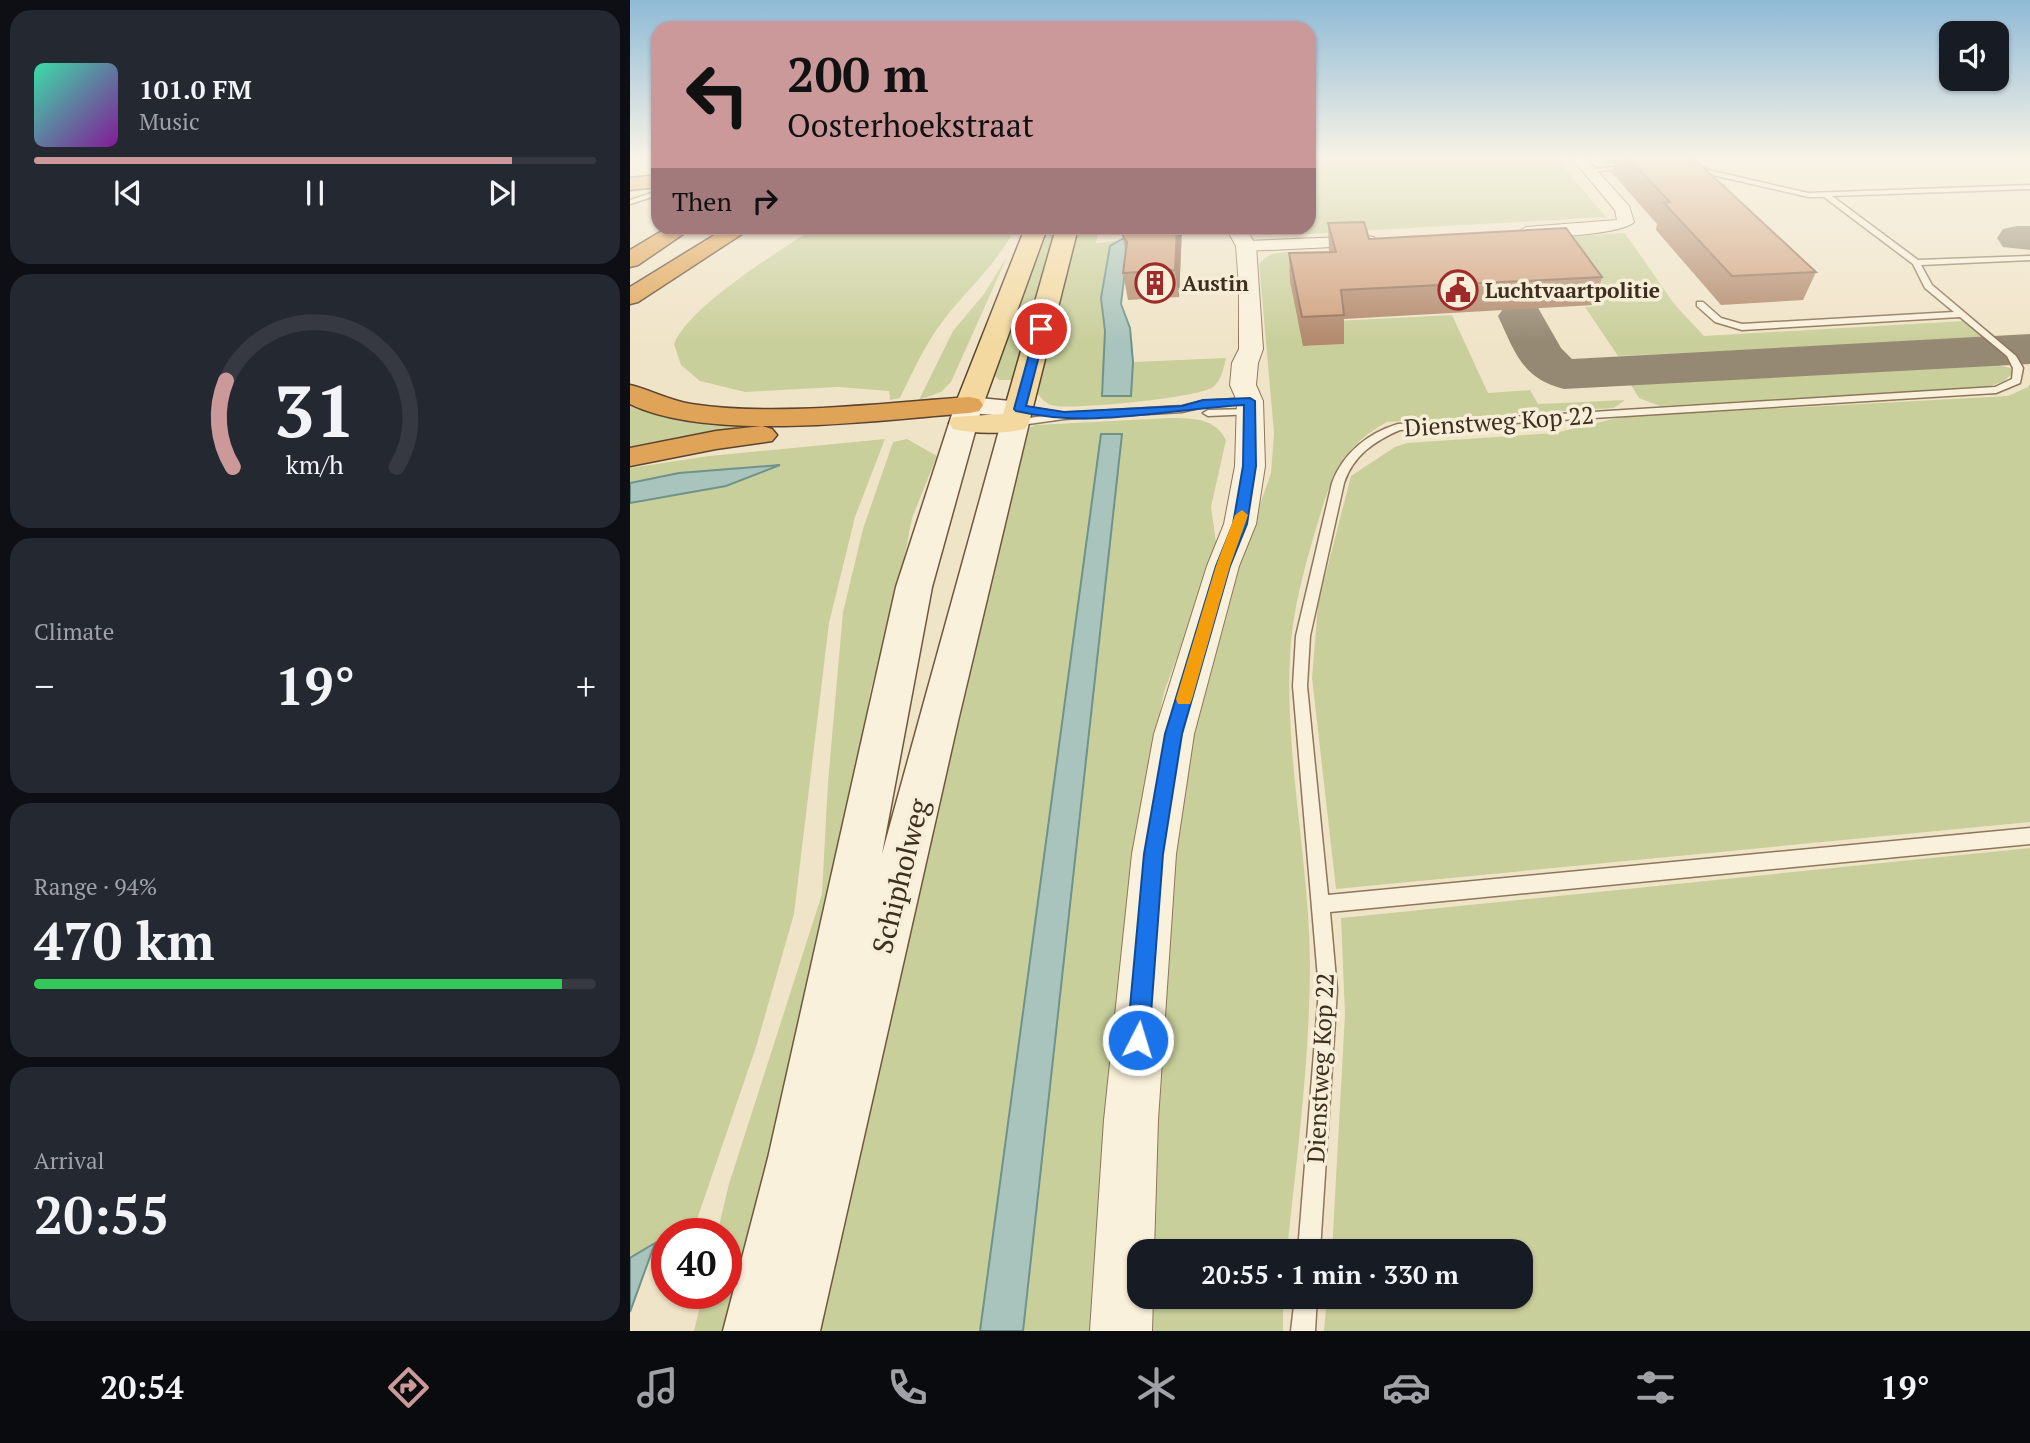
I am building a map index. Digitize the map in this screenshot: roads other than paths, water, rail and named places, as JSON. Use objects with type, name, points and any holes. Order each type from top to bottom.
[{"type":"highway","points":[[630,260],[670,235]]},
{"type":"highway","points":[[630,298],[730,235]]},
{"type":"highway","points":[[630,320],[649,299],[709,249]]},
{"type":"highway","points":[[630,393],[658,406],[697,414],[751,417],[966,414]]},
{"type":"highway","points":[[630,457],[716,440],[966,414]]},
{"type":"main road","name":"Schipholweg","points":[[755,1331],[797,1158],[914,587],[966,414],[1033,235]]},
{"type":"main road","name":"Schipholweg","points":[[788,1331],[938,721],[1066,235]]},
{"type":"main road","points":[[966,414],[1018,416]]},
{"type":"street","points":[[1510,233],[1614,226],[1626,222],[1625,218]]},
{"type":"street","points":[[1121,1331],[1131,1120],[1154,854],[1174,734],[1223,566],[1240,524],[1250,466],[1250,407],[1243,385],[1245,363],[1251,349],[1241,237],[1302,248],[1378,240]]},
{"type":"lane","points":[[1857,218],[1916,263],[1928,286],[1961,314]]},
{"type":"lane","points":[[1916,263],[2030,258]]},
{"type":"lane","points":[[1700,304],[1718,320],[1742,327],[1961,314]]},
{"type":"lane","name":"Dienstweg Kop 22","points":[[1310,1239],[1328,990],[1300,686],[1303,636],[1342,472],[1372,438],[1398,427],[1996,390],[2015,383],[2019,369],[2017,362],[1961,314]]},
{"type":"lane","points":[[1018,416],[1046,421],[1064,416],[1182,409],[1200,413],[1250,407]]},
{"type":"lane","points":[[1320,904],[2030,835]]},
{"type":"lane","points":[[1303,1331],[1305,1309]]},
{"type":"water","points":[[1124,238],[1127,254],[1121,304],[1130,328],[1133,362],[1131,396],[1102,396],[1105,331],[1101,298],[1110,246]]},
{"type":"water","points":[[1101,434],[1122,434],[1023,1331],[980,1331]]},
{"type":"water","points":[[780,465],[726,486],[630,503],[630,483],[679,473]]},
{"type":"water","points":[[651,1245],[651,1254],[630,1312],[630,1258]]},
{"type":"place","name":"Austin","points":[[1155,283]]},
{"type":"place","name":"Luchtvaartpolitie","points":[[1458,290]]}]
